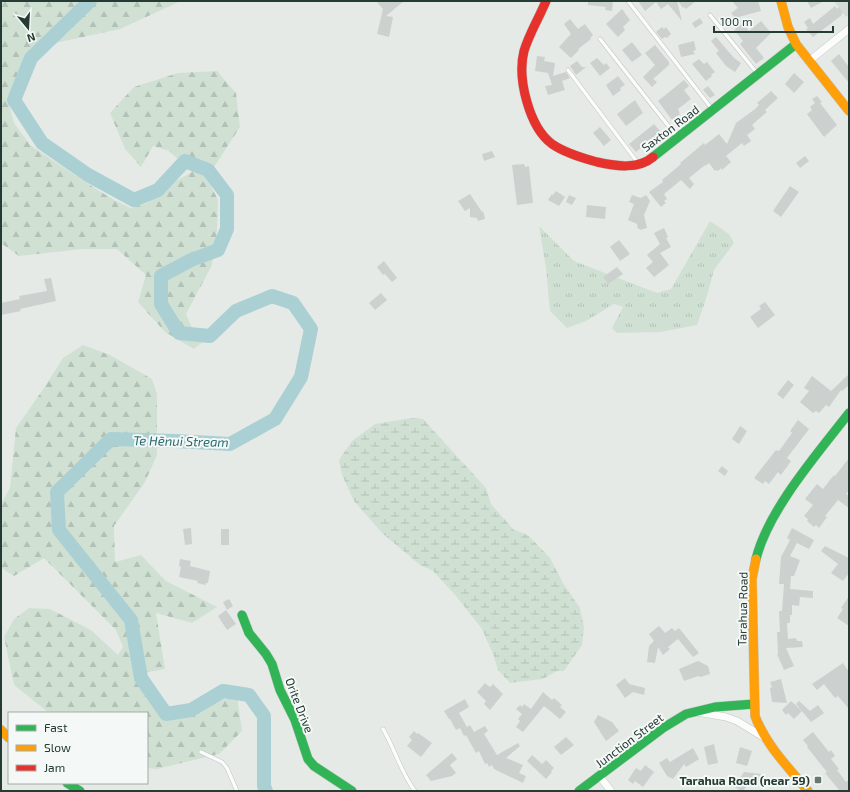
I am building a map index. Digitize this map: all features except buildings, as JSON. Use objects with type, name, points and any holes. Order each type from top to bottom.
[{"type":"main road","name":"Saxton Road","points":[[546,1],[530,33],[522,61],[522,71],[530,111],[536,126],[547,140],[556,147],[568,153],[614,165],[639,165],[650,160],[796,44]]},
{"type":"main road","points":[[781,1],[788,27],[796,44],[849,111]]},
{"type":"main road","name":"Tarahua Road","points":[[808,791],[767,740],[757,724],[754,704],[752,580],[757,557],[770,526],[782,505],[849,413]]},
{"type":"main road","name":"Orite Drive","points":[[242,615],[249,633],[272,664],[280,690],[295,720],[308,759],[314,766],[352,791]]},
{"type":"main road","name":"Junction Street","points":[[579,791],[678,718],[696,711],[726,705],[754,704]]},
{"type":"main road","points":[[69,784],[80,791]]},
{"type":"street","points":[[809,61],[849,29]]},
{"type":"street","points":[[696,711],[731,719],[747,726],[767,740]]},
{"type":"street","points":[[600,776],[611,791]]},
{"type":"lane","points":[[628,1],[714,110]]},
{"type":"lane","points":[[710,15],[758,75]]},
{"type":"lane","points":[[600,39],[678,138]]},
{"type":"lane","points":[[568,70],[639,165]]},
{"type":"lane","points":[[383,729],[390,740],[404,774],[415,791]]},
{"type":"lane","points":[[200,752],[222,762],[227,768],[237,791]]},
{"type":"shaded area","points":[[834,1],[849,1],[849,15],[846,17]]},
{"type":"green space","points":[[1,1],[181,1],[120,29],[46,45],[21,72],[7,97],[14,123],[30,145],[96,189],[131,208],[147,203],[167,186],[192,172],[169,151],[153,146],[141,167],[125,149],[110,113],[134,87],[178,73],[217,71],[236,93],[240,127],[207,178],[218,200],[217,232],[212,265],[186,314],[193,330],[216,331],[194,349],[165,332],[138,302],[146,275],[117,249],[83,249],[19,256],[1,243]]},
{"type":"green space","points":[[710,221],[729,234],[734,243],[714,270],[697,325],[661,332],[617,333],[612,328],[623,307],[614,304],[586,321],[567,328],[550,311],[546,268],[539,226],[574,261],[657,293],[671,289]]},
{"type":"green space","points":[[83,345],[110,355],[152,379],[157,394],[157,455],[145,482],[114,526],[115,562],[141,555],[166,581],[217,607],[192,623],[156,613],[165,669],[143,673],[160,702],[176,709],[196,706],[237,696],[242,731],[219,754],[157,769],[148,768],[148,712],[48,712],[14,685],[4,637],[14,619],[29,608],[50,609],[91,630],[118,655],[123,647],[116,630],[44,558],[14,576],[3,569],[1,565],[1,504],[10,488],[16,428],[63,358]]},
{"type":"green space","points":[[411,418],[423,419],[486,488],[491,504],[514,530],[528,535],[550,558],[563,583],[580,608],[584,627],[582,645],[564,671],[557,671],[543,679],[510,683],[498,670],[482,629],[456,596],[433,571],[420,565],[382,533],[354,501],[342,475],[339,460],[352,441],[375,424]]},
{"type":"waterway","name":"Te Hēnui Stream","points":[[90,1],[31,58],[14,100],[42,143],[88,175],[134,200],[158,190],[185,161],[208,170],[227,195],[227,229],[218,250],[191,260],[161,276],[161,304],[179,333],[210,336],[236,311],[272,296],[293,303],[311,329],[301,377],[275,419],[230,444],[111,439],[57,492],[59,530],[131,620],[141,678],[166,714],[191,710],[223,691],[249,695],[264,716],[264,786],[266,791]]},
{"type":"traffic: fast","points":[[653,157],[796,44]]},
{"type":"traffic: fast","points":[[756,559],[762,540],[771,521],[795,483],[849,413]]},
{"type":"traffic: fast","points":[[242,615],[249,633],[272,664],[280,690],[295,720],[308,759],[314,766],[352,791]]},
{"type":"traffic: fast","points":[[579,791],[663,728],[686,714],[715,707],[754,704]]},
{"type":"traffic: fast","points":[[69,784],[80,791]]},
{"type":"traffic: slow","points":[[781,1],[788,27],[796,44],[849,111]]},
{"type":"traffic: slow","points":[[756,559],[752,579],[755,716],[771,746],[808,791]]},
{"type":"traffic: slow","points":[[1,730],[8,737]]},
{"type":"traffic: jam","points":[[546,1],[531,32],[524,51],[522,62],[522,75],[527,101],[537,126],[552,144],[574,155],[597,162],[626,166],[640,164],[653,157]]},
{"type":"place","name":"Tarahua Road (near 59)","points":[[818,780]]}]
